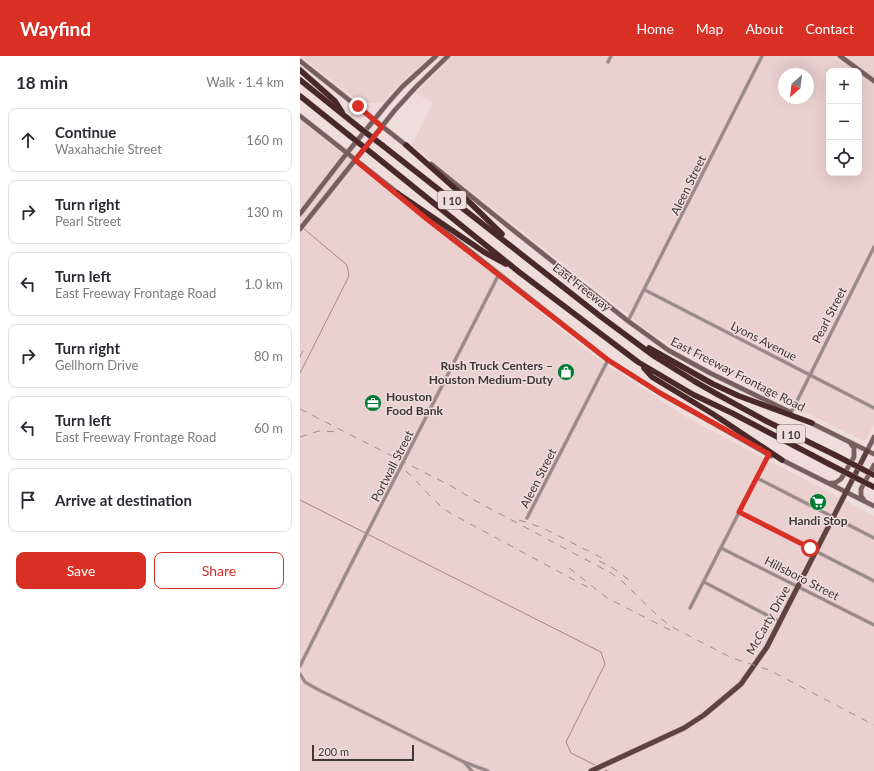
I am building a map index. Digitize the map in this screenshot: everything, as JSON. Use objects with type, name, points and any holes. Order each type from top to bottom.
[{"type":"highway","points":[[300,70],[335,101],[344,116]]},
{"type":"highway","name":"East Freeway","points":[[300,80],[344,116],[654,356],[694,381],[766,421],[874,475]]},
{"type":"highway","name":"East Freeway","points":[[300,97],[520,272],[638,362],[694,395],[732,413],[874,487]]},
{"type":"highway","points":[[406,145],[459,192],[522,254]]},
{"type":"highway","points":[[398,193],[484,252],[520,272]]},
{"type":"highway","points":[[624,334],[713,384],[739,396],[812,423]]},
{"type":"highway","points":[[638,362],[652,377],[713,414],[782,460]]},
{"type":"main road","points":[[300,214],[347,153],[402,87],[436,56]]},
{"type":"main road","points":[[302,227],[395,110],[448,56]]},
{"type":"main road","points":[[840,56],[874,81]]},
{"type":"main road","name":"East Freeway Frontage Road","points":[[300,61],[382,127],[460,186],[628,321],[680,358],[874,454]]},
{"type":"main road","points":[[414,77],[419,84]]},
{"type":"main road","points":[[300,116],[398,193],[428,220],[608,360],[660,393],[769,454],[874,506]]},
{"type":"main road","points":[[312,199],[319,205]]},
{"type":"main road","points":[[867,451],[874,437]]},
{"type":"main road","points":[[830,483],[841,479],[854,457],[854,448],[848,441]]},
{"type":"main road","name":"McCarty Drive","points":[[591,771],[684,728],[704,715],[741,684],[767,647],[867,451]]},
{"type":"main road","points":[[867,502],[861,496],[861,489],[874,465]]},
{"type":"street","points":[[608,62],[612,56]]},
{"type":"street","name":"Aleen Street","points":[[628,321],[762,56]]},
{"type":"street","name":"Pearl Street","points":[[791,413],[809,374],[874,247]]},
{"type":"street","name":"Portwall Street","points":[[300,666],[499,274]]},
{"type":"street","name":"Lyons Avenue","points":[[645,290],[874,408]]},
{"type":"street","name":"Aleen Street","points":[[527,518],[608,360]]},
{"type":"street","points":[[690,608],[769,454]]},
{"type":"street","points":[[757,478],[874,538]]},
{"type":"street","points":[[739,512],[874,581]]},
{"type":"street","name":"Hillsboro Street","points":[[721,548],[874,625]]},
{"type":"street","points":[[704,582],[780,622]]},
{"type":"street","points":[[300,674],[305,682],[318,689],[464,762],[488,771]]},
{"type":"street","points":[[464,762],[472,771]]},
{"type":"shaded area","points":[[300,56],[431,56],[389,94],[382,103],[362,103]]},
{"type":"shaded area","points":[[436,56],[874,56],[874,425],[865,442],[745,383],[661,339],[639,325],[634,319],[412,145],[433,102],[415,93],[445,65]]},
{"type":"shaded area","points":[[300,121],[359,166],[597,358],[688,418],[874,516],[874,771],[300,771]]},
{"type":"waterway","points":[[300,373],[349,276],[347,265],[303,228]]},
{"type":"waterway","points":[[300,500],[601,652],[605,664],[566,742],[571,753],[595,765]]},
{"type":"railway","points":[[300,357],[306,344]]},
{"type":"railway","points":[[300,409],[453,487],[474,500],[611,573],[623,582],[660,618],[672,627],[732,658],[769,670],[874,725]]},
{"type":"railway","points":[[300,437],[319,431],[340,432]]},
{"type":"railway","points":[[395,462],[410,474],[442,507],[450,513],[589,588]]},
{"type":"railway","points":[[519,520],[543,528],[606,560]]},
{"type":"railway","points":[[599,561],[613,568],[629,580]]},
{"type":"railway","points":[[569,568],[607,598],[670,630]]},
{"type":"place","name":"Rush Truck Centers – Houston Medium-Duty","points":[[566,372]]},
{"type":"place","name":"Houston Food Bank","points":[[373,403]]},
{"type":"place","name":"Handi Stop","points":[[818,502]]},
{"type":"route","points":[[358,106],[382,127],[355,160],[398,193],[428,220],[608,360],[660,393],[769,454],[739,512],[810,548]]}]
